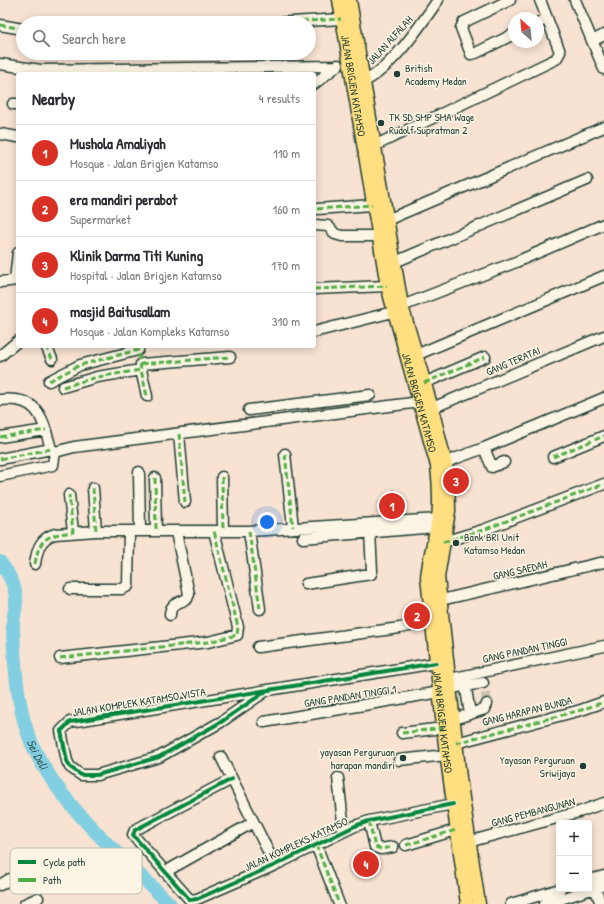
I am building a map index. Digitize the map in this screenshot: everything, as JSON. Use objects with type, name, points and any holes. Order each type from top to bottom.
[{"type":"main road","name":"JALAN BRIGJEN KATAMSO","points":[[338,0],[341,19],[342,64],[358,84],[374,146],[395,262],[398,309]]},
{"type":"main road","name":"JALAN BRIGJEN KATAMSO","points":[[350,0],[358,84],[377,236],[387,286],[398,309],[437,466],[439,493],[437,523],[429,556],[427,577],[436,662],[447,686]]},
{"type":"main road","name":"JALAN BRIGJEN KATAMSO","points":[[407,342],[416,355],[432,408],[446,462],[450,498],[439,566],[440,600],[450,715],[449,748],[453,804],[467,904]]},
{"type":"main road","name":"JALAN BRIGJEN KATAMSO","points":[[450,715],[443,728],[449,748],[468,842],[478,904]]},
{"type":"street","name":"JALAN ALFALAH","points":[[358,84],[376,74],[396,54],[417,30],[438,0]]},
{"type":"street","points":[[508,37],[471,54],[461,28],[464,22],[510,0]]},
{"type":"street","points":[[540,0],[542,12]]},
{"type":"street","points":[[575,0],[604,68]]},
{"type":"street","points":[[316,21],[341,19]]},
{"type":"street","points":[[374,146],[556,59],[560,55],[560,52],[544,22]]},
{"type":"street","points":[[0,24],[16,27]]},
{"type":"street","points":[[592,40],[604,35]]},
{"type":"street","points":[[0,64],[41,70],[342,64]]},
{"type":"street","points":[[316,83],[342,64]]},
{"type":"street","points":[[387,220],[604,127]]},
{"type":"street","points":[[0,134],[16,136]]},
{"type":"street","points":[[395,262],[587,180]]},
{"type":"street","points":[[317,209],[372,205]]},
{"type":"street","points":[[316,331],[398,309],[516,262],[604,224]]},
{"type":"street","points":[[316,225],[328,226],[335,234],[342,236],[377,236]]},
{"type":"street","points":[[416,355],[604,276]]},
{"type":"street","points":[[0,282],[16,280]]},
{"type":"street","points":[[316,289],[387,286]]},
{"type":"street","name":"GANG TERATAI","points":[[432,408],[604,336]]},
{"type":"street","points":[[0,356],[16,344]]},
{"type":"street","points":[[47,348],[52,359]]},
{"type":"street","points":[[49,380],[80,364],[138,348],[147,396]]},
{"type":"street","points":[[63,387],[97,377],[141,367],[230,357]]},
{"type":"street","points":[[424,383],[485,357]]},
{"type":"street","points":[[249,410],[370,395]]},
{"type":"street","points":[[446,462],[484,448],[604,398]]},
{"type":"street","points":[[0,400],[17,399],[26,401],[40,413],[53,450],[53,465],[0,476]]},
{"type":"street","points":[[322,402],[324,414]]},
{"type":"street","points":[[0,459],[74,447],[420,402]]},
{"type":"street","points":[[0,437],[46,430]]},
{"type":"street","points":[[178,434],[186,502]]},
{"type":"street","points":[[552,457],[604,436]]},
{"type":"street","points":[[484,448],[492,467],[504,462]]},
{"type":"street","points":[[285,454],[293,527]]},
{"type":"street","points":[[139,472],[140,531]]},
{"type":"street","points":[[60,658],[208,642],[237,635],[238,627],[219,531],[222,477]]},
{"type":"street","points":[[155,478],[156,532]]},
{"type":"street","points":[[443,542],[483,530],[604,484]]},
{"type":"street","points":[[93,488],[96,532]]},
{"type":"street","points":[[69,495],[73,532]]},
{"type":"street","points":[[35,564],[37,550],[44,541],[50,536],[73,532],[249,531],[293,527],[437,523]]},
{"type":"street","points":[[303,538],[370,532],[437,523]]},
{"type":"street","points":[[249,531],[260,609]]},
{"type":"street","points":[[70,589],[122,589],[128,586],[129,532]]},
{"type":"street","points":[[170,615],[170,610],[174,605],[187,599],[189,594],[176,532]]},
{"type":"street","points":[[306,584],[370,574],[372,571],[370,532]]},
{"type":"street","name":"GANG SAEDAH","points":[[440,600],[604,562]]},
{"type":"street","points":[[258,647],[400,628],[432,621]]},
{"type":"street","name":"GANG PANDAN TINGGI","points":[[447,686],[464,676],[604,646]]},
{"type":"street","name":"JALAN KOMPLEK KATAMSO VISTA","points":[[266,691],[244,708],[159,757],[88,777],[74,771],[67,761],[60,731],[70,722],[436,662]]},
{"type":"street","points":[[447,686],[484,688],[480,672]]},
{"type":"street","points":[[464,676],[470,714]]},
{"type":"street","name":"GANG PANDAN TINGGI 1","points":[[264,722],[447,686]]},
{"type":"street","name":"GANG HARAPAN BUNDA","points":[[399,760],[449,748],[604,702]]},
{"type":"street","points":[[450,715],[470,714],[484,709],[487,704]]},
{"type":"street","points":[[402,733],[443,728]]},
{"type":"street","points":[[221,757],[252,823],[275,865]]},
{"type":"street","points":[[338,778],[344,831]]},
{"type":"street","points":[[232,779],[135,830],[133,835],[135,840],[165,872],[252,823]]},
{"type":"street","name":"GANG PEMBANGUNAN","points":[[468,842],[579,812],[604,803]]},
{"type":"street","name":"JALAN KOMPLEKS KATAMSO","points":[[165,872],[188,898],[193,900],[198,899],[275,865],[344,831],[369,821],[453,804]]},
{"type":"street","points":[[369,821],[375,847],[381,849],[393,847]]},
{"type":"street","points":[[406,845],[456,830]]},
{"type":"street","points":[[316,845],[339,904]]},
{"type":"street","points":[[545,904],[596,884],[604,876]]},
{"type":"street","points":[[0,885],[10,879]]},
{"type":"street","points":[[596,884],[601,904]]},
{"type":"street","points":[[511,904],[556,890]]},
{"type":"street","points":[[25,904],[38,898]]},
{"type":"waterway","name":"Sei Deli","points":[[0,562],[10,578],[15,592],[16,601],[13,624],[16,674],[24,721],[33,747],[47,773],[65,797],[111,848]]},
{"type":"waterway","name":"Sei Deli","points":[[142,877],[170,904]]},
{"type":"tunnel","points":[[486,693],[487,704]]},
{"type":"marked path","points":[[316,21],[341,19]]},
{"type":"marked path","points":[[0,25],[16,28]]},
{"type":"marked path","points":[[317,209],[372,205]]},
{"type":"marked path","points":[[316,289],[387,286]]},
{"type":"marked path","points":[[47,348],[52,359]]},
{"type":"marked path","points":[[49,381],[80,365],[138,350],[147,396]]},
{"type":"marked path","points":[[141,364],[230,357]]},
{"type":"marked path","points":[[424,383],[485,357]]},
{"type":"marked path","points":[[63,387],[97,377],[141,370]]},
{"type":"marked path","points":[[0,437],[46,430]]},
{"type":"marked path","points":[[179,434],[185,502]]},
{"type":"marked path","points":[[553,457],[604,436]]},
{"type":"marked path","points":[[0,459],[51,449]]},
{"type":"marked path","points":[[285,454],[293,527]]},
{"type":"marked path","points":[[222,477],[223,531]]},
{"type":"marked path","points":[[155,478],[156,531]]},
{"type":"marked path","points":[[443,542],[483,530],[604,484]]},
{"type":"marked path","points":[[93,488],[96,531]]},
{"type":"marked path","points":[[35,564],[39,548],[46,539],[57,534],[73,532],[69,495]]},
{"type":"marked path","points":[[60,658],[208,642],[237,635],[238,627],[214,531]]},
{"type":"marked path","points":[[249,531],[260,609]]},
{"type":"marked path","points":[[456,743],[581,710],[604,702]]},
{"type":"marked path","points":[[402,733],[443,728]]},
{"type":"marked path","points":[[369,821],[375,847],[381,849],[393,847]]},
{"type":"marked path","points":[[406,845],[456,830]]},
{"type":"marked path","points":[[316,845],[339,904]]},
{"type":"cycle path","points":[[266,691],[221,722],[159,757],[97,775],[81,775],[70,767],[67,761],[61,731],[70,722],[436,663]]},
{"type":"cycle path","points":[[232,779],[135,830],[133,835],[190,900],[197,899],[275,865],[355,826],[369,821],[453,804]]},
{"type":"place","name":"British Academy Medan","points":[[397,74]]},
{"type":"place","name":"TK SD SMP SMA Wage Rudolf Supratman 2","points":[[381,123]]},
{"type":"place","name":"Klinik Darma Titi Kuning","points":[[456,481]]},
{"type":"place","name":"Mushola Amaliyah","points":[[392,506]]},
{"type":"place","name":"Bank BRI Unit Katamso Medan","points":[[456,543]]},
{"type":"place","name":"era mandiri perabot","points":[[417,616]]},
{"type":"place","name":"yayasan Perguruan harapan mandiri","points":[[403,758]]},
{"type":"place","name":"Yayasan Perguruan Sriwijaya","points":[[583,766]]},
{"type":"place","name":"masjid Baitusallam","points":[[366,864]]}]
